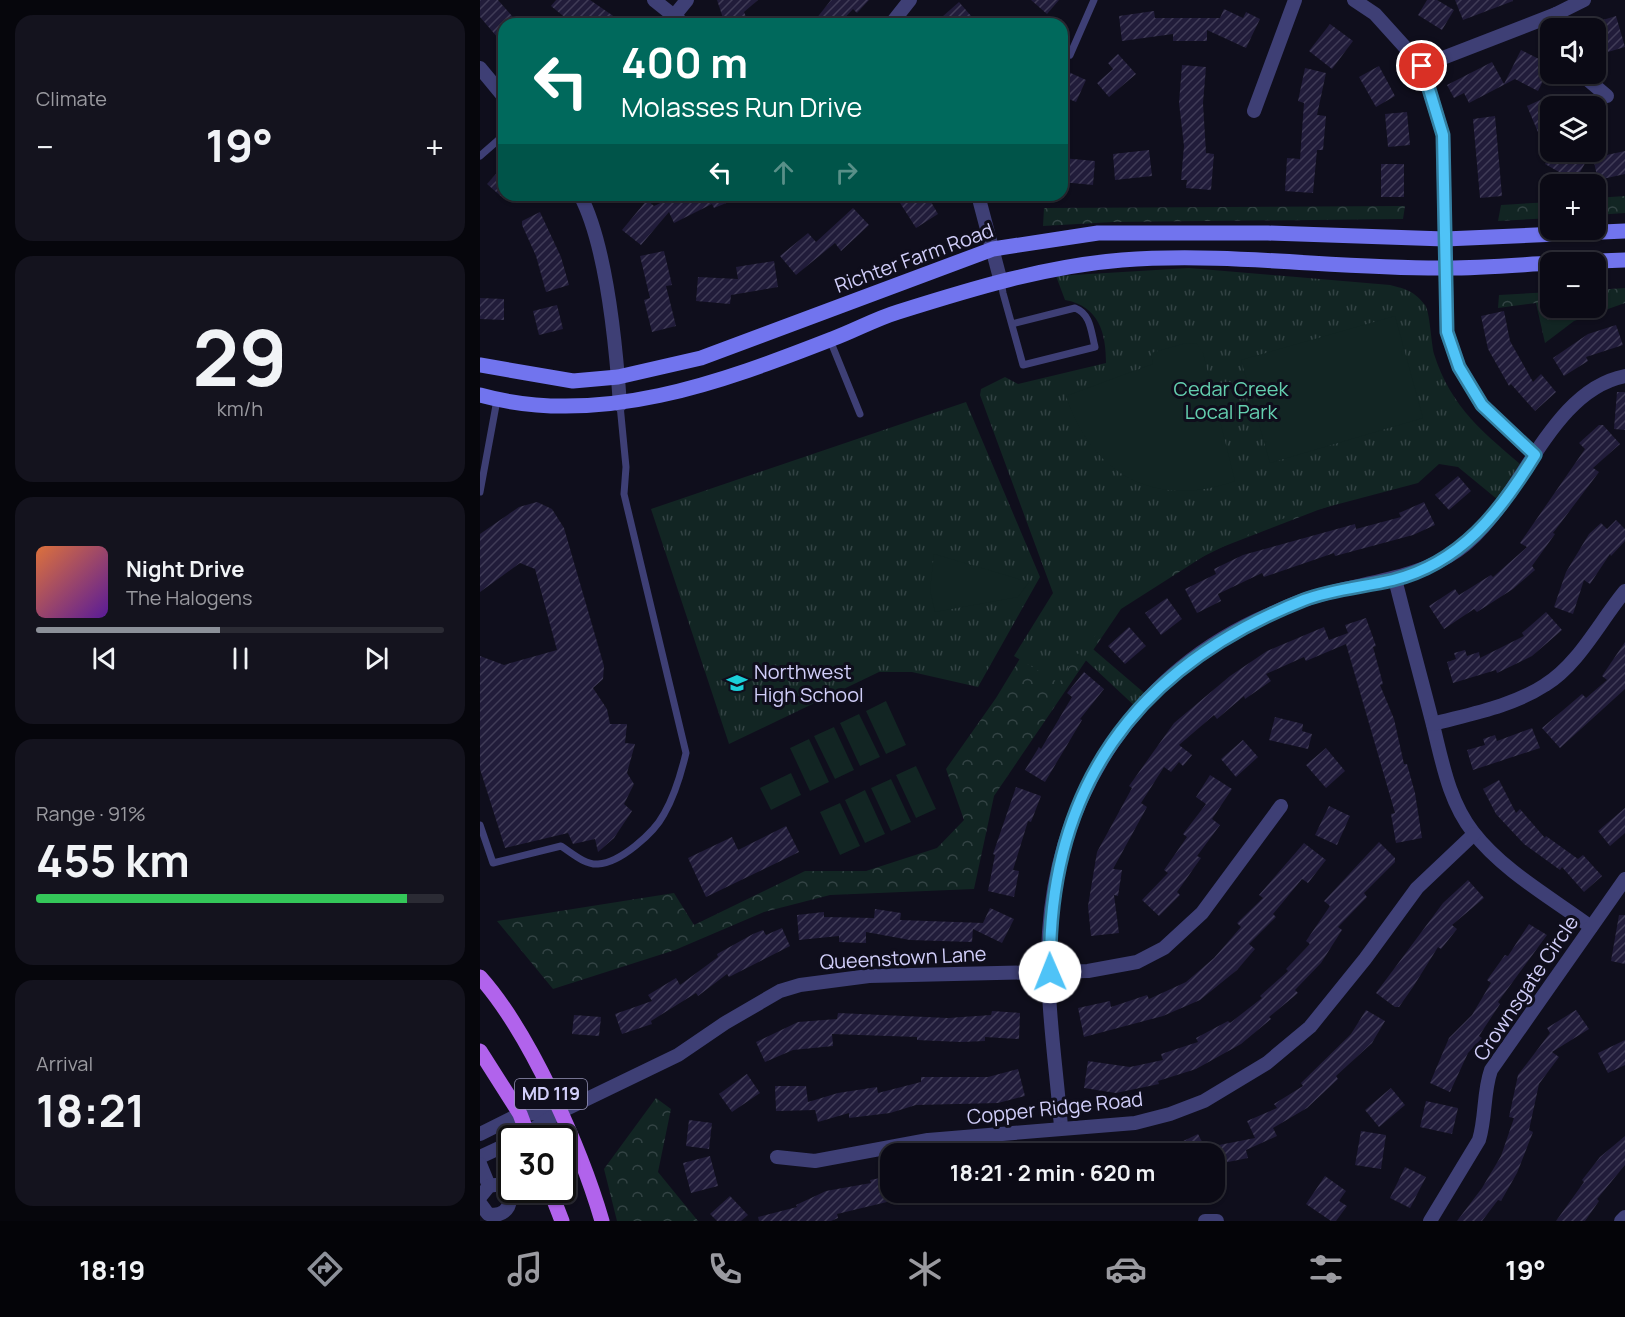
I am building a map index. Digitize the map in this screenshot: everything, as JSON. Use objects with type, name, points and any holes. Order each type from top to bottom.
[{"type":"main road","name":"Richter Farm Road","points":[[480,365],[573,381],[618,377],[701,358],[993,249],[1098,232],[1268,233],[1445,239],[1625,231]]},
{"type":"main road","points":[[480,395],[497,400],[575,405],[620,405],[659,398],[830,340],[894,313],[1040,271],[1121,260],[1202,257],[1446,268],[1540,264]]},
{"type":"main road","points":[[1606,261],[1625,260]]},
{"type":"main road","name":"MD 119","points":[[480,977],[491,990],[524,1042],[560,1112],[602,1221]]},
{"type":"main road","name":"MD 119","points":[[480,1051],[520,1114],[522,1125]]},
{"type":"main road","points":[[555,1203],[562,1221]]},
{"type":"street","points":[[654,0],[676,18]]},
{"type":"street","points":[[680,18],[687,0]]},
{"type":"street","points":[[896,18],[910,0]]},
{"type":"street","points":[[1254,111],[1295,0]]},
{"type":"street","points":[[1354,0],[1383,22],[1422,66],[1443,135],[1447,332],[1459,367],[1482,405],[1535,455]]},
{"type":"street","points":[[1422,66],[1556,14],[1584,0]]},
{"type":"street","points":[[1556,14],[1558,18]]},
{"type":"street","points":[[480,68],[498,90]]},
{"type":"street","points":[[1593,84],[1607,96]]},
{"type":"street","points":[[584,201],[610,308],[620,405]]},
{"type":"street","points":[[980,201],[1001,282]]},
{"type":"street","points":[[1061,1127],[1049,933],[1065,842],[1081,796],[1097,763],[1149,697],[1214,644],[1264,616],[1307,598],[1395,579],[1433,564],[1456,551],[1472,538],[1503,504],[1535,455],[1574,405],[1592,390],[1612,379],[1625,376]]},
{"type":"street","points":[[1395,579],[1453,798],[1474,834],[1514,871],[1591,927]]},
{"type":"street","points":[[1433,724],[1490,708],[1545,685],[1575,656],[1625,591]]},
{"type":"street","name":"Queenstown Lane","points":[[560,1112],[678,1054],[780,991],[800,985],[851,977],[1088,971],[1137,962],[1164,948],[1202,913],[1281,806]]},
{"type":"street","name":"Copper Ridge Road","points":[[777,1158],[814,1161],[928,1140],[1061,1127],[1098,1127],[1135,1123],[1170,1114],[1212,1097],[1267,1063],[1310,1027],[1365,959],[1417,888],[1474,834]]},
{"type":"street","name":"Crownsgate Circle","points":[[1430,1221],[1479,1140],[1486,1086],[1491,1070],[1625,879]]},
{"type":"street","points":[[480,1134],[520,1114],[560,1112]]},
{"type":"street","points":[[542,1125],[560,1112]]},
{"type":"street","points":[[489,1186],[481,1155],[498,1148]]},
{"type":"street","points":[[480,1197],[489,1186]]},
{"type":"street","points":[[480,1203],[484,1211],[493,1216],[502,1214],[510,1207],[511,1196],[505,1187],[489,1186]]},
{"type":"street","points":[[1621,1221],[1625,1217]]},
{"type":"street","points":[[1205,1221],[1217,1221]]},
{"type":"lane","points":[[1070,55],[1094,0]]},
{"type":"lane","points":[[480,156],[498,140]]},
{"type":"lane","points":[[1001,282],[1012,324],[1023,365],[1095,347],[1088,318],[1082,311],[1075,308],[1012,324]]},
{"type":"lane","points":[[830,340],[860,414]]},
{"type":"lane","points":[[480,492],[497,400]]},
{"type":"lane","points":[[480,825],[493,863],[561,846],[582,860],[597,864],[614,860],[633,848],[663,817],[678,787],[686,753],[624,494],[626,467],[620,405]]},
{"type":"green space","points":[[1625,196],[1625,213],[1606,214],[1606,197]]},
{"type":"green space","points":[[1540,203],[1540,219],[1498,221],[1501,205]]},
{"type":"green space","points":[[1405,206],[1403,219],[1113,222],[1043,226],[1044,208]]},
{"type":"green space","name":"Cedar Creek Local Park","points":[[1189,268],[1390,285],[1405,289],[1421,300],[1427,309],[1434,354],[1441,373],[1460,405],[1483,431],[1526,469],[1503,504],[1458,467],[1439,464],[1418,483],[1278,520],[1163,576],[1124,605],[1087,644],[1149,697],[1139,710],[1078,653],[1059,683],[1014,656],[1053,593],[980,395],[981,389],[1005,377],[1018,384],[1106,363],[1104,341],[1098,322],[1086,308],[1065,300],[1056,276]]},
{"type":"green space","points":[[1625,288],[1625,303],[1606,310],[1606,289]]},
{"type":"green space","points":[[1540,293],[1540,318],[1582,318],[1574,321],[1545,343],[1536,303],[1498,308],[1499,295]]},
{"type":"green space","points":[[1395,316],[1423,418],[1270,463],[1241,360]]},
{"type":"green space","points":[[1186,343],[1197,344],[1203,353],[1235,481],[1206,489],[1179,491],[1154,488],[1131,479],[1110,465],[1092,447],[1078,424],[1066,396],[1153,364],[1151,353]]},
{"type":"green space","points":[[966,402],[1040,577],[978,687],[912,672],[879,672],[729,744],[651,509]]},
{"type":"green space","points":[[1428,474],[1318,510],[1212,551],[1121,609],[994,796],[974,889],[830,895],[764,912],[675,950],[553,989],[497,921],[674,893],[694,925],[805,871],[866,871],[937,848],[964,820],[946,769],[996,698],[1059,594],[1205,521]]},
{"type":"green space","points":[[934,554],[1029,582],[1018,597],[935,612],[930,590]]},
{"type":"green space","points":[[886,701],[906,745],[886,754],[866,711]]},
{"type":"green space","points":[[859,714],[880,757],[860,766],[840,723]]},
{"type":"green space","points":[[834,727],[854,770],[835,779],[814,736]]},
{"type":"green space","points":[[809,739],[829,782],[810,791],[790,748]]},
{"type":"green space","points":[[916,766],[936,809],[916,818],[896,775]]},
{"type":"green space","points":[[791,773],[801,795],[771,810],[760,788]]},
{"type":"green space","points":[[891,779],[911,822],[891,831],[871,788]]},
{"type":"green space","points":[[865,790],[885,834],[865,843],[845,800]]},
{"type":"green space","points":[[840,803],[860,846],[840,855],[820,812]]},
{"type":"green space","points":[[656,1098],[671,1109],[658,1172],[698,1221],[617,1221],[604,1169]]},
{"type":"building","points":[[480,0],[498,0],[514,18],[498,18],[498,38],[480,17]]},
{"type":"building","points":[[556,0],[590,0],[616,18],[566,18],[551,6]]},
{"type":"building","points":[[717,0],[758,0],[744,12],[746,18],[723,18]]},
{"type":"building","points":[[831,0],[869,0],[857,13],[853,9],[845,18],[817,18]]},
{"type":"building","points":[[1031,0],[1059,0],[1047,14]]},
{"type":"building","points":[[1427,0],[1437,0],[1454,10],[1442,30],[1418,15]]},
{"type":"building","points":[[1455,0],[1513,0],[1513,1],[1463,20]]},
{"type":"building","points":[[959,2],[973,18],[941,18]]},
{"type":"building","points":[[1224,9],[1243,18],[1246,12],[1260,19],[1246,48],[1207,30],[1207,41],[1173,41],[1173,34],[1122,41],[1119,16],[1154,11],[1155,18],[1220,18]]},
{"type":"building","points":[[1616,16],[1625,47],[1606,53],[1606,19]]},
{"type":"building","points":[[1330,24],[1353,41],[1332,69],[1309,51]]},
{"type":"building","points":[[1521,50],[1540,60],[1542,84],[1538,91],[1515,79],[1469,103],[1464,93],[1454,98],[1447,85],[1492,62],[1504,84]]},
{"type":"building","points":[[1118,54],[1136,74],[1109,97],[1097,83],[1113,69],[1108,63]]},
{"type":"building","points":[[1182,65],[1206,67],[1203,103],[1206,153],[1214,154],[1211,190],[1186,188],[1187,180],[1181,180],[1184,146],[1179,103]]},
{"type":"building","points":[[1379,66],[1395,96],[1376,107],[1359,77]]},
{"type":"building","points":[[1305,68],[1326,73],[1317,115],[1326,116],[1323,150],[1317,150],[1313,193],[1285,191],[1287,158],[1300,159],[1304,103],[1298,101]]},
{"type":"building","points":[[1068,72],[1086,80],[1076,102],[1068,99]]},
{"type":"building","points":[[1540,100],[1540,137],[1527,106]]},
{"type":"building","points":[[1407,112],[1410,145],[1388,147],[1385,114]]},
{"type":"building","points":[[1495,116],[1502,196],[1480,198],[1473,119]]},
{"type":"building","points":[[1149,150],[1152,176],[1115,180],[1113,154]]},
{"type":"building","points":[[1625,151],[1625,174],[1606,178],[1606,174],[1597,174],[1594,162],[1606,162],[1606,155]]},
{"type":"building","points":[[1068,159],[1095,161],[1093,185],[1068,183]]},
{"type":"building","points":[[1546,162],[1586,162],[1579,174],[1563,174],[1545,164]]},
{"type":"building","points":[[1381,164],[1404,164],[1404,197],[1381,197]]},
{"type":"building","points":[[498,172],[498,194],[487,184]]},
{"type":"building","points":[[646,201],[654,206],[664,201],[731,201],[714,208],[712,204],[674,223],[669,212],[641,245],[622,230]]},
{"type":"building","points":[[899,201],[930,201],[938,214],[916,228]]},
{"type":"building","points":[[853,208],[869,225],[841,251],[835,243],[796,275],[780,256],[808,233],[816,242]]},
{"type":"building","points":[[540,212],[561,257],[569,285],[546,292],[536,256],[522,225],[522,221]]},
{"type":"building","points":[[664,251],[672,285],[666,286],[676,326],[652,332],[644,300],[650,298],[640,256]]},
{"type":"building","points":[[774,261],[778,287],[731,295],[730,304],[696,301],[698,277],[738,279],[736,267]]},
{"type":"building","points":[[480,298],[504,299],[504,320],[480,319]]},
{"type":"building","points":[[557,305],[563,329],[539,335],[533,311]]},
{"type":"building","points":[[1504,311],[1510,341],[1533,382],[1541,374],[1556,392],[1535,411],[1511,384],[1509,386],[1488,349],[1481,316]]},
{"type":"building","points":[[1616,325],[1623,345],[1586,357],[1588,361],[1564,376],[1553,358],[1588,334]]},
{"type":"building","points":[[1617,392],[1625,392],[1625,430],[1614,429]]},
{"type":"building","points":[[1599,425],[1603,425],[1620,444],[1593,468],[1599,472],[1553,533],[1555,534],[1532,566],[1535,570],[1513,589],[1477,612],[1474,609],[1444,629],[1429,606],[1455,589],[1459,595],[1491,575],[1493,577],[1527,547],[1520,543],[1585,449],[1579,443]]},
{"type":"building","points":[[1458,476],[1471,491],[1449,510],[1435,495]]},
{"type":"building","points":[[537,502],[552,509],[564,528],[604,666],[603,679],[593,688],[607,709],[610,724],[627,724],[625,743],[635,744],[627,773],[634,784],[624,804],[632,811],[614,838],[598,852],[595,839],[573,844],[568,833],[505,848],[480,769],[480,656],[504,665],[557,650],[535,569],[520,563],[480,592],[480,534],[519,507]]},
{"type":"building","points":[[1424,502],[1435,525],[1413,535],[1335,556],[1334,553],[1264,577],[1262,573],[1218,594],[1221,601],[1197,613],[1185,589],[1216,574],[1214,569],[1243,555],[1355,524],[1356,529],[1401,517],[1399,513]]},
{"type":"building","points":[[1616,520],[1625,529],[1625,541],[1611,556],[1610,554],[1590,584],[1584,580],[1573,614],[1554,607],[1566,572],[1589,534],[1601,523],[1607,529]]},
{"type":"building","points":[[1167,598],[1182,619],[1161,635],[1145,613]]},
{"type":"building","points":[[1546,612],[1562,630],[1532,656],[1497,673],[1496,670],[1453,683],[1447,662],[1456,659],[1454,653],[1465,650],[1467,656],[1479,652],[1480,658],[1524,636],[1522,633]]},
{"type":"building","points":[[1366,618],[1376,646],[1373,647],[1383,684],[1380,685],[1394,719],[1404,764],[1407,764],[1415,793],[1422,838],[1396,843],[1391,814],[1395,813],[1346,644],[1306,661],[1304,657],[1266,674],[1271,681],[1245,699],[1244,696],[1217,719],[1214,715],[1179,745],[1192,755],[1183,766],[1179,762],[1171,772],[1164,767],[1141,803],[1147,807],[1113,869],[1122,870],[1118,896],[1114,895],[1119,933],[1091,936],[1088,906],[1097,852],[1132,788],[1129,786],[1174,723],[1230,676],[1267,651],[1324,627],[1329,640],[1348,633],[1345,625]]},
{"type":"building","points":[[1129,627],[1146,646],[1125,664],[1108,646]]},
{"type":"building","points":[[1625,642],[1625,689],[1560,748],[1542,728],[1582,694],[1586,698],[1607,680],[1602,676]]},
{"type":"building","points":[[1084,672],[1104,689],[1080,719],[1082,720],[1045,782],[1025,770],[1039,747],[1041,749],[1072,697],[1067,693]]},
{"type":"building","points":[[1275,717],[1303,724],[1302,731],[1312,734],[1308,749],[1269,740]]},
{"type":"building","points":[[1532,728],[1540,748],[1473,770],[1467,750],[1485,745],[1483,739],[1495,735],[1497,741]]},
{"type":"building","points":[[1243,740],[1258,757],[1236,777],[1221,759]]},
{"type":"building","points":[[1326,748],[1345,771],[1326,788],[1306,765]]},
{"type":"building","points":[[1210,775],[1232,789],[1212,819],[1220,825],[1197,856],[1201,858],[1177,892],[1180,895],[1159,916],[1142,900],[1168,873],[1164,870],[1187,837],[1183,834],[1206,804],[1196,797]]},
{"type":"building","points":[[1499,780],[1516,813],[1520,809],[1545,838],[1546,836],[1578,859],[1583,855],[1602,876],[1584,892],[1562,867],[1560,870],[1524,844],[1496,814],[1483,789]]},
{"type":"building","points":[[1016,787],[1041,796],[1031,822],[1028,821],[1013,870],[1019,871],[1014,897],[988,891],[995,855],[993,854]]},
{"type":"building","points":[[1329,806],[1350,816],[1337,845],[1315,835]]},
{"type":"building","points":[[1625,808],[1625,833],[1610,846],[1598,831]]},
{"type":"building","points":[[786,826],[799,852],[706,897],[688,858],[732,837],[738,850]]},
{"type":"building","points":[[1379,842],[1395,858],[1395,862],[1364,893],[1367,897],[1338,927],[1342,930],[1321,963],[1295,990],[1298,993],[1269,1017],[1271,1019],[1241,1044],[1196,1069],[1158,1081],[1159,1084],[1116,1093],[1084,1088],[1088,1061],[1130,1067],[1163,1060],[1161,1054],[1198,1042],[1196,1038],[1228,1021],[1230,1023],[1262,998],[1260,996],[1288,971],[1286,969],[1310,944],[1306,941],[1330,906],[1324,901]]},
{"type":"building","points":[[1304,843],[1326,860],[1308,883],[1302,879],[1273,914],[1276,917],[1249,944],[1255,949],[1237,970],[1200,1000],[1163,1016],[1084,1037],[1078,1008],[1110,1001],[1111,1007],[1147,995],[1149,999],[1186,982],[1214,958],[1241,927],[1237,923],[1263,898],[1259,895]]},
{"type":"building","points":[[1468,880],[1484,898],[1452,925],[1457,929],[1441,949],[1438,947],[1399,1007],[1395,1007],[1376,993],[1443,903]]},
{"type":"building","points":[[990,908],[1014,919],[1002,943],[973,929],[972,942],[910,940],[866,932],[866,943],[839,942],[839,936],[799,940],[797,915],[824,912],[824,917],[874,918],[875,909],[901,913],[900,920],[983,923]]},
{"type":"building","points":[[1619,915],[1625,915],[1625,964],[1611,961]]},
{"type":"building","points":[[1529,924],[1547,935],[1498,1002],[1500,1004],[1479,1036],[1482,1038],[1468,1053],[1450,1092],[1430,1083],[1449,1038],[1472,1015],[1491,983],[1487,980],[1505,955],[1508,956]]},
{"type":"building","points":[[782,928],[790,946],[729,977],[727,974],[698,996],[696,993],[651,1021],[652,1024],[622,1034],[615,1014],[652,1001],[648,995],[676,978],[680,985],[718,957],[717,954],[753,934],[763,930],[766,935]]},
{"type":"building","points":[[1366,1010],[1385,1021],[1372,1043],[1336,1076],[1338,1079],[1307,1108],[1273,1128],[1277,1136],[1246,1150],[1248,1158],[1225,1163],[1225,1144],[1255,1138],[1247,1121],[1277,1108],[1274,1104],[1303,1086],[1301,1083],[1351,1034]]},
{"type":"building","points":[[1576,1010],[1589,1029],[1552,1052],[1559,1057],[1539,1084],[1529,1130],[1533,1132],[1517,1173],[1501,1201],[1498,1200],[1482,1221],[1457,1221],[1482,1188],[1501,1156],[1514,1118],[1509,1117],[1518,1075],[1550,1033],[1547,1028]]},
{"type":"building","points":[[992,1011],[1020,1013],[1019,1039],[985,1037],[985,1041],[961,1042],[917,1040],[917,1037],[832,1034],[833,1046],[793,1050],[765,1062],[756,1042],[798,1022],[837,1019],[838,1013],[948,1018],[991,1015]]},
{"type":"building","points":[[574,1015],[601,1017],[599,1036],[572,1034]]},
{"type":"building","points":[[1625,1040],[1625,1065],[1608,1073],[1598,1053]]},
{"type":"building","points":[[1018,1069],[1025,1096],[998,1103],[916,1105],[890,1113],[849,1118],[849,1113],[818,1122],[815,1110],[776,1111],[775,1086],[806,1086],[808,1102],[838,1093],[877,1087],[878,1093],[921,1082],[921,1077],[988,1077]]},
{"type":"building","points":[[747,1074],[760,1093],[732,1112],[719,1094]]},
{"type":"building","points":[[1391,1088],[1405,1105],[1379,1127],[1365,1110]]},
{"type":"building","points":[[1426,1101],[1458,1108],[1452,1134],[1420,1127]]},
{"type":"building","points":[[689,1120],[712,1123],[709,1149],[686,1146]]},
{"type":"building","points":[[1361,1131],[1386,1135],[1381,1169],[1355,1165]]},
{"type":"building","points":[[1198,1134],[1202,1143],[1179,1143]]},
{"type":"building","points":[[1625,1136],[1625,1165],[1597,1199],[1599,1201],[1585,1221],[1556,1221],[1584,1182],[1582,1180],[1600,1157]]},
{"type":"building","points":[[710,1156],[718,1186],[691,1193],[683,1163]]},
{"type":"building","points":[[1405,1167],[1426,1177],[1410,1208],[1390,1198]]},
{"type":"building","points":[[1325,1176],[1346,1191],[1339,1201],[1347,1206],[1336,1221],[1331,1221],[1306,1204]]},
{"type":"building","points":[[880,1178],[880,1203],[883,1203],[837,1214],[838,1218],[831,1221],[759,1221],[758,1217],[797,1207],[796,1205],[826,1191],[871,1183],[870,1180]]},
{"type":"building","points":[[730,1196],[748,1215],[741,1221],[717,1221],[710,1214]]},
{"type":"place","name":"Northwest High School","points":[[737,683]]},
{"type":"route","points":[[1050,972],[1049,933],[1054,896],[1065,842],[1081,796],[1097,763],[1152,694],[1187,663],[1223,638],[1264,616],[1307,598],[1395,579],[1433,564],[1456,551],[1489,522],[1535,455],[1499,424],[1469,387],[1459,367],[1447,332],[1443,135],[1422,66]]}]
